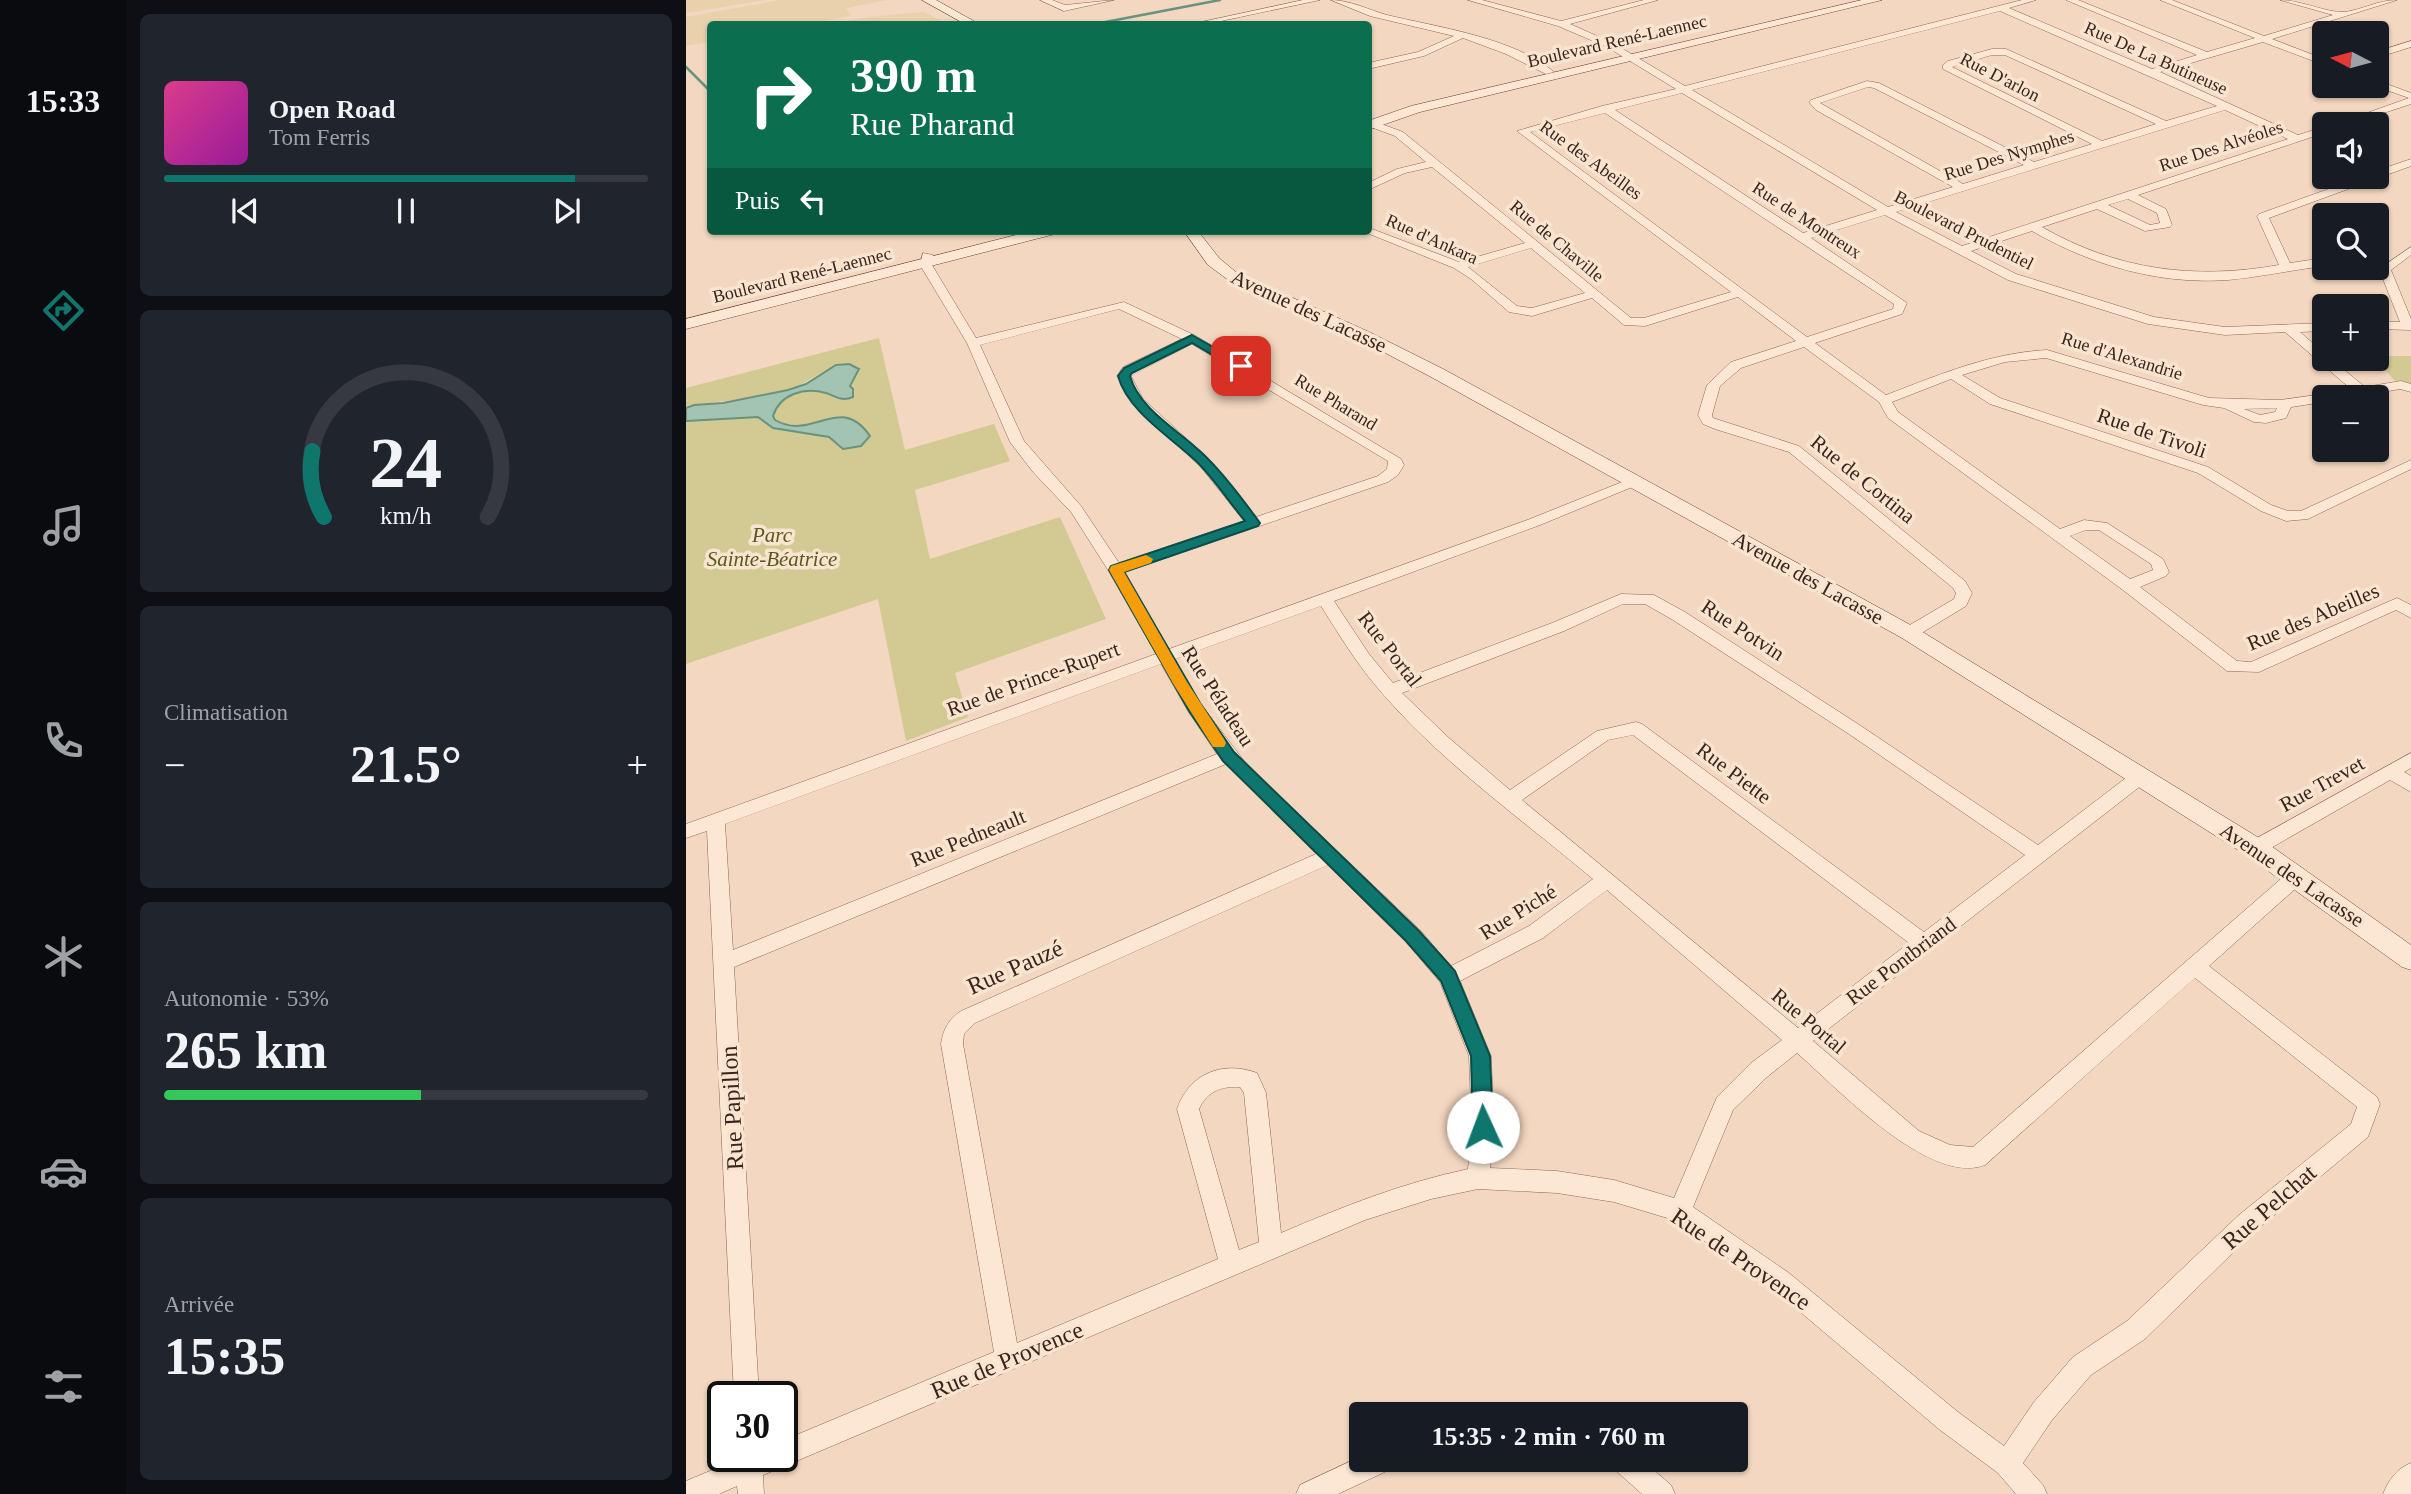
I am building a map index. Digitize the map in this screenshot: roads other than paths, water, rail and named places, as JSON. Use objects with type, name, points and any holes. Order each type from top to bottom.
[{"type":"street","points":[[928,0],[967,21]]},
{"type":"street","points":[[1044,0],[1064,8],[1110,0]]},
{"type":"street","points":[[1216,21],[1317,0]]},
{"type":"street","points":[[1335,0],[1374,14],[1462,35],[1513,53],[1549,72]]},
{"type":"street","name":"Boulevard Prudentiel","points":[[1472,0],[1561,24],[1628,55],[1886,211],[2012,277],[2152,321],[2225,331],[2312,328]]},
{"type":"street","points":[[1498,5],[1517,0]]},
{"type":"street","points":[[1561,24],[1654,0]]},
{"type":"street","name":"Boulevard René-Laennec","points":[[1372,122],[1844,0]]},
{"type":"street","name":"Boulevard René-Laennec","points":[[1372,122],[1398,108],[1877,0]]},
{"type":"street","name":"Rue des Abeilles","points":[[2032,0],[1522,131],[1884,400],[1893,415],[2129,586],[2233,667],[2253,668],[2404,600],[2411,613]]},
{"type":"street","points":[[2070,0],[2205,55]]},
{"type":"street","points":[[2164,0],[2312,57]]},
{"type":"street","points":[[2284,0],[2344,15]]},
{"type":"street","points":[[2151,72],[2393,0]]},
{"type":"street","name":"Rue De La Butineuse","points":[[2001,8],[2151,72],[2297,139]]},
{"type":"street","points":[[1372,64],[1428,51],[1462,35]]},
{"type":"street","points":[[2389,51],[2411,44]]},
{"type":"street","points":[[2393,50],[2411,56]]},
{"type":"street","name":"Rue D'arlon","points":[[2102,145],[1946,67],[1951,63],[1992,52],[2006,52],[2164,124]]},
{"type":"street","points":[[1963,188],[1819,108],[1814,102],[1867,84],[1876,85],[2033,166]]},
{"type":"street","points":[[2389,89],[2411,99]]},
{"type":"street","points":[[2375,112],[2411,99]]},
{"type":"street","name":"Rue Des Nymphes","points":[[1803,237],[2226,106]]},
{"type":"street","name":"Rue de Montreux","points":[[1605,108],[1901,303],[1898,311],[1806,342]]},
{"type":"street","name":"Rue de Chaville","points":[[1372,124],[1399,134],[1628,322],[1644,322],[1739,293]]},
{"type":"street","name":"Rue Des Alvéoles","points":[[1960,251],[2312,134]]},
{"type":"street","points":[[2389,170],[2411,162]]},
{"type":"street","name":"Rue d'Ankara","points":[[1372,185],[1401,171],[1434,163]]},
{"type":"street","points":[[2285,266],[2263,216],[2338,189]]},
{"type":"street","name":"Rue Des Alvéoles","points":[[2098,205],[2149,229],[2166,225],[2162,211],[2129,195]]},
{"type":"street","points":[[2033,227],[2054,240],[2110,263],[2158,273],[2211,277],[2312,263]]},
{"type":"street","name":"Rue d'Ankara","points":[[1372,232],[1458,266],[1475,276],[1513,309],[1532,312],[1592,294]]},
{"type":"street","name":"Boulevard René-Laennec","points":[[686,324],[926,260],[1004,235]]},
{"type":"street","name":"Boulevard René-Laennec","points":[[686,314],[1033,235]]},
{"type":"street","name":"Avenue des Lacasse","points":[[1194,235],[1208,257],[1232,276],[1406,357],[1909,633],[2255,848],[2411,959]]},
{"type":"street","points":[[1458,266],[1533,244]]},
{"type":"street","points":[[2389,263],[2411,250]]},
{"type":"street","name":"Rue Péladeau","points":[[926,260],[973,343],[1017,442],[1076,509],[1116,570],[1195,707],[1229,756],[1413,936],[1448,977],[1480,1056],[1483,1127],[1478,1178]]},
{"type":"street","points":[[2387,280],[2409,325],[2389,325]]},
{"type":"street","name":"Rue Pharand","points":[[973,343],[1120,305],[1192,339],[1394,459],[1396,465],[1393,472],[1383,479],[1116,570]]},
{"type":"street","points":[[2290,330],[2354,385]]},
{"type":"street","points":[[1192,339],[1128,370],[1124,376],[1127,387],[1155,418],[1203,461],[1253,523]]},
{"type":"street","name":"Rue de Cortina","points":[[1806,342],[1736,365],[1724,373],[1714,385],[1705,415],[1708,421],[1720,426],[1794,449],[1959,585],[1964,593],[1960,602],[1909,633]]},
{"type":"street","name":"Rue d'Alexandrie","points":[[1884,400],[1997,358],[2020,354],[2047,354],[2229,406],[2244,416],[2264,421],[2281,415],[2286,402],[2312,398]]},
{"type":"street","name":"Rue de Tivoli","points":[[1954,374],[1995,401],[2203,470],[2266,508],[2286,516],[2303,516],[2411,464]]},
{"type":"street","name":"Rue d'Alexandrie","points":[[2389,387],[2401,385],[2411,388]]},
{"type":"street","name":"Rue de Prince-Rupert","points":[[686,831],[1535,522],[1632,482]]},
{"type":"street","points":[[2059,535],[2084,525],[2102,526],[2158,562],[2161,572],[2129,586]]},
{"type":"street","name":"Rue Portal","points":[[1324,597],[1364,658],[1390,691],[1509,800],[1607,879],[1912,1138],[1948,1154],[1977,1157],[2297,876]]},
{"type":"street","name":"Rue Potvin","points":[[1390,691],[1558,627],[1621,599],[1648,599],[1679,616],[1847,725],[1947,796],[2041,855]]},
{"type":"street","name":"Rue Piette","points":[[1509,800],[1603,735],[1636,728],[1924,943]]},
{"type":"street","name":"Rue Pedneault","points":[[724,962],[1229,756]]},
{"type":"street","name":"Rue Trevet","points":[[2255,848],[2411,760]]},
{"type":"street","points":[[2391,772],[2411,785]]},
{"type":"street","name":"Rue Pontbriand","points":[[1679,1211],[1724,1104],[1759,1070],[2141,776]]},
{"type":"street","name":"Rue Papillon","points":[[716,820],[745,1381]]},
{"type":"street","name":"Rue Pauzé","points":[[1007,1359],[952,1044],[952,1034],[957,1024],[1329,856]]},
{"type":"street","name":"Rue Piché","points":[[1448,977],[1536,932],[1607,879]]},
{"type":"street","name":"Rue Pelchat","points":[[2007,1464],[2043,1411],[2082,1366],[2136,1330],[2247,1223],[2360,1130],[2370,1104],[2195,967]]},
{"type":"street","points":[[1233,1266],[1188,1109],[1190,1098],[1195,1091],[1226,1077],[1235,1076],[1249,1080],[1255,1093],[1271,1250]]},
{"type":"street","name":"Rue de Provence","points":[[798,1447],[1363,1210],[1431,1188],[1478,1178],[1557,1182],[1614,1191],[1679,1211],[1781,1281],[1949,1421],[2007,1464],[2034,1494]]},
{"type":"street","points":[[1309,1494],[1356,1472]]},
{"type":"street","points":[[1637,1472],[1662,1494]]},
{"type":"street","name":"Rue de Provence","points":[[687,1494],[750,1473]]},
{"type":"street","points":[[2396,1494],[2411,1476]]},
{"type":"waterway","points":[[1111,21],[1220,0]]},
{"type":"waterway","points":[[686,67],[707,88]]},
{"type":"park label","name":"Parc Sainte-Béatrice","points":[[772,547]]}]
